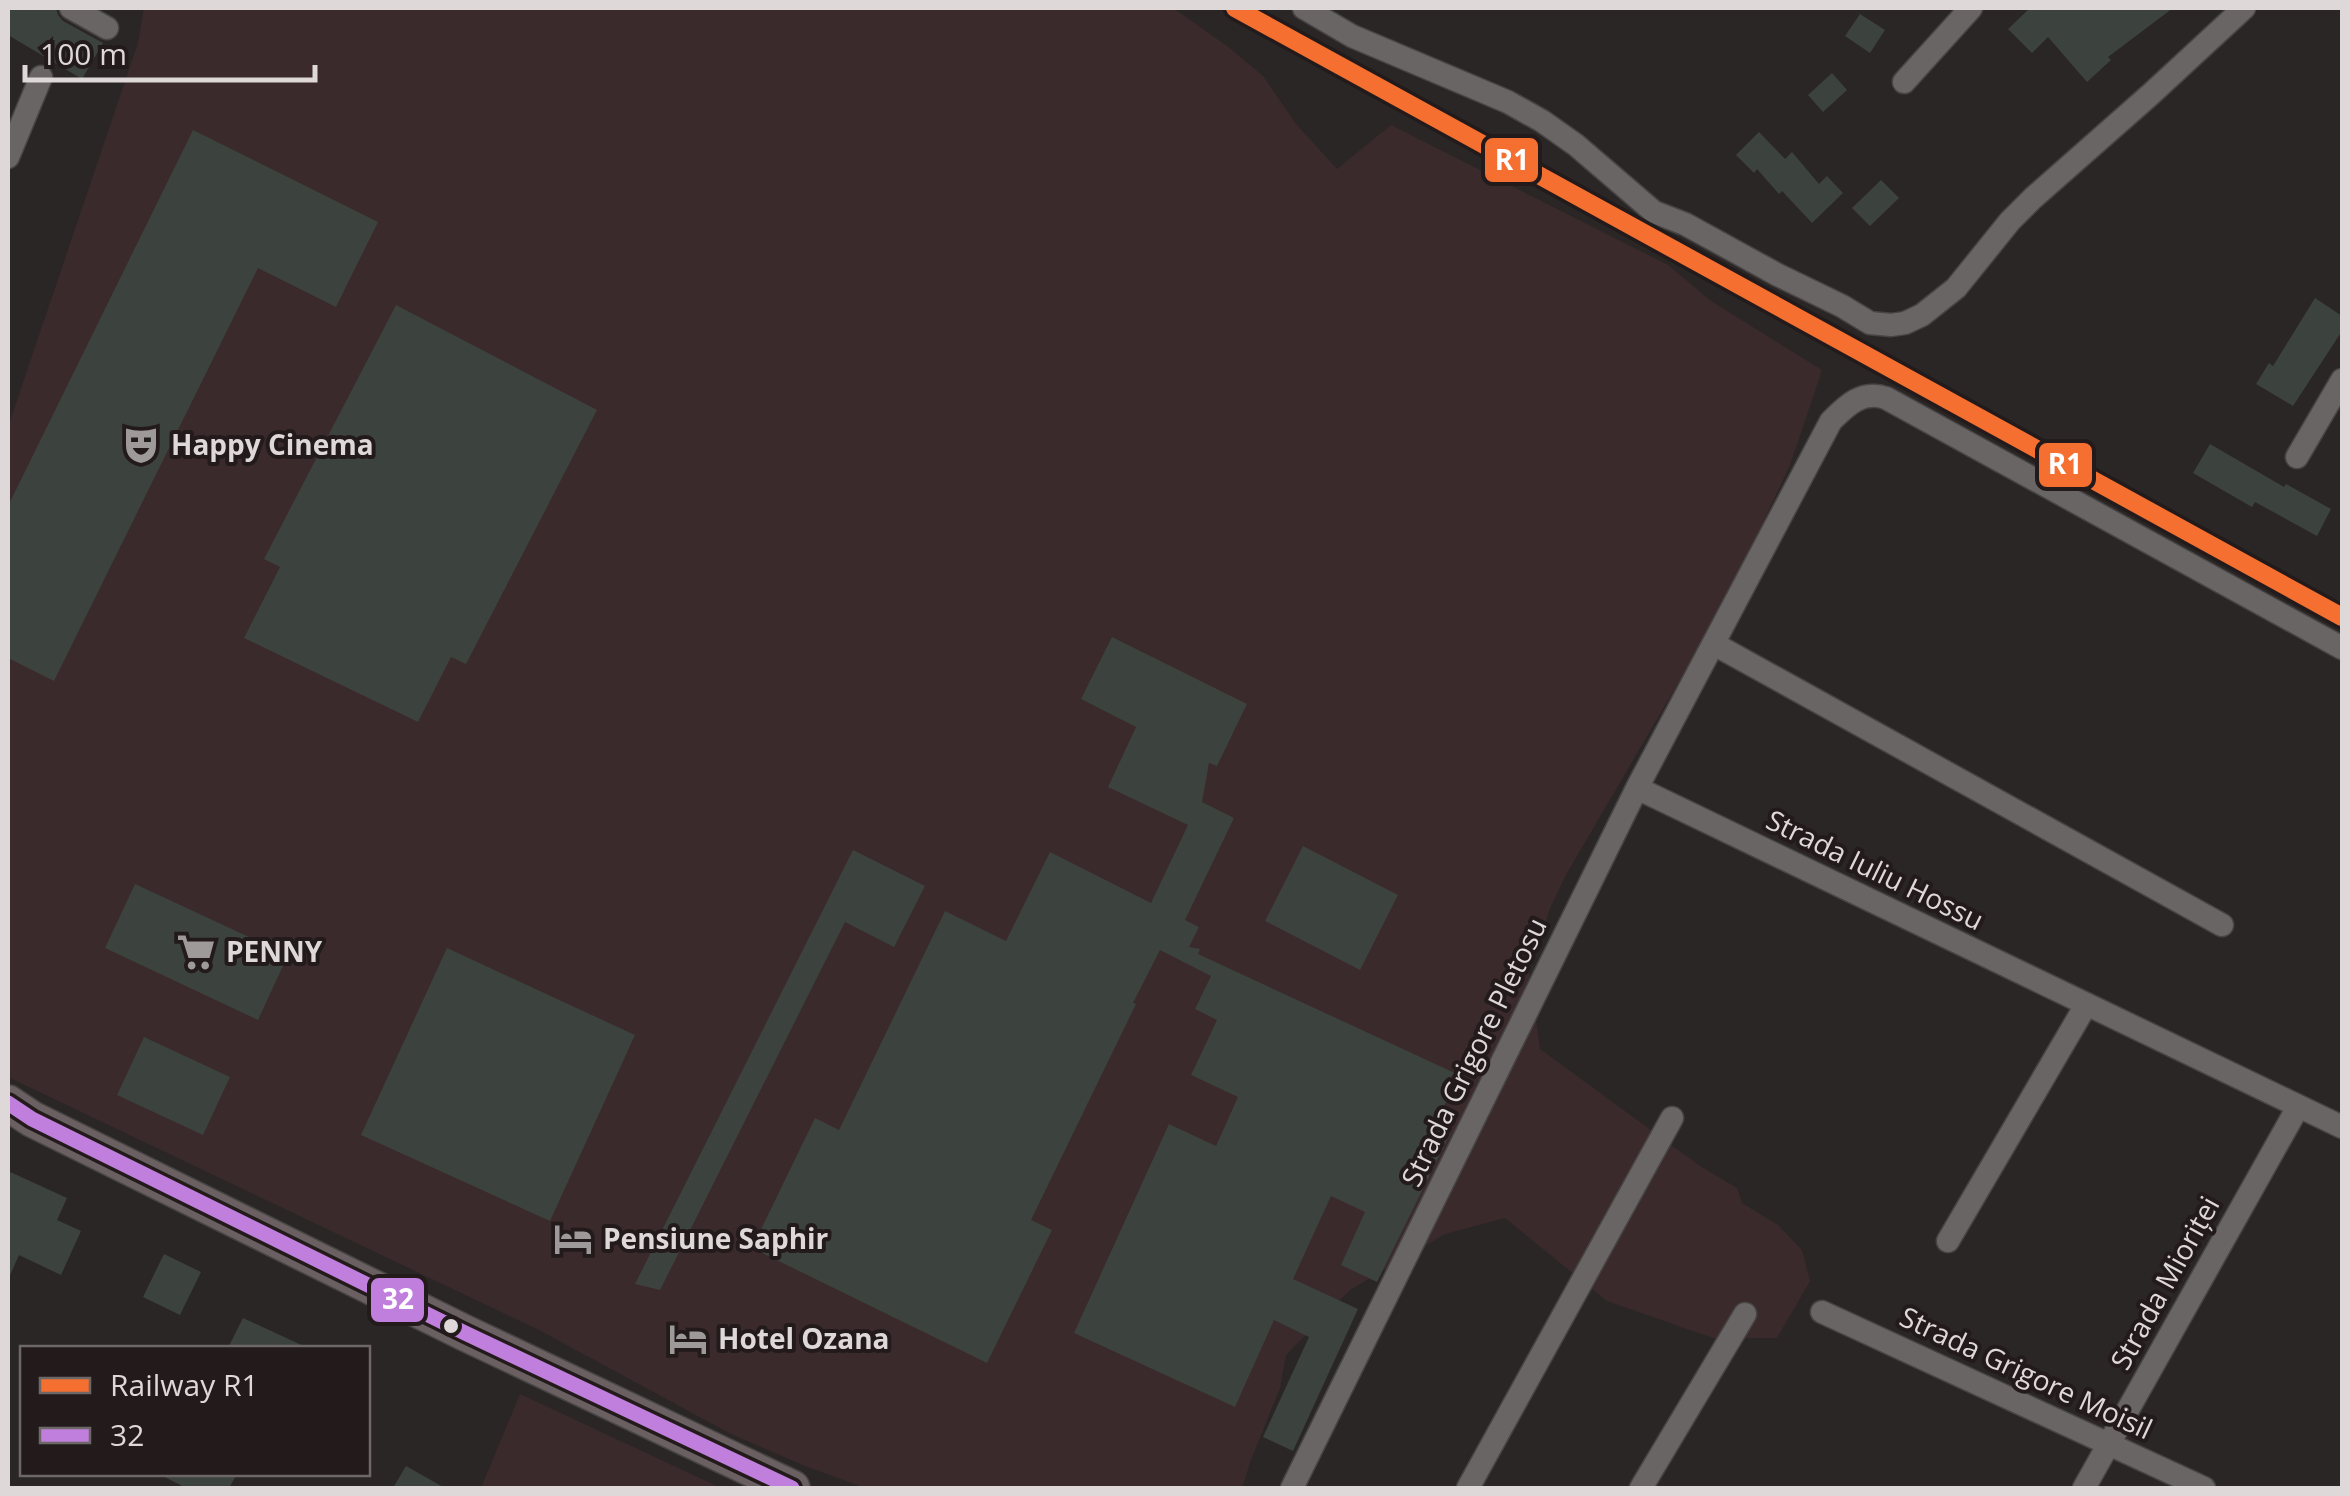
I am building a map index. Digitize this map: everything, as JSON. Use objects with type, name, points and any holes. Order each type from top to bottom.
[{"type":"main road","points":[[8,1102],[32,1118],[276,1240],[792,1488]]},
{"type":"main road","points":[[8,1129],[746,1488]]},
{"type":"street","points":[[71,8],[108,28]]},
{"type":"street","points":[[1304,8],[1352,36],[1542,120],[1654,212],[1685,224],[1870,323],[1891,326],[1922,315],[1956,288],[2033,198],[2244,8]]},
{"type":"street","points":[[1904,82],[1971,8]]},
{"type":"street","points":[[8,156],[42,77]]},
{"type":"street","points":[[2298,456],[2342,380]]},
{"type":"street","name":"Strada Grigore Pletosu","points":[[1292,1488],[1637,788],[1831,421],[1847,405],[1864,396],[1886,398],[2342,648]]},
{"type":"street","points":[[1714,644],[2222,925]]},
{"type":"street","name":"Strada Iuliu Hossu","points":[[1637,788],[2342,1127]]},
{"type":"street","points":[[1948,1241],[2086,1005]]},
{"type":"street","name":"Strada Mioriței","points":[[2084,1488],[2298,1107]]},
{"type":"street","points":[[1468,1488],[1672,1118]]},
{"type":"street","name":"Strada Grigore Moisil","points":[[1822,1312],[2204,1488]]},
{"type":"street","points":[[1641,1488],[1745,1314]]},
{"type":"shaded area","points":[[144,8],[1173,8],[1263,76],[1296,124],[1337,169],[1391,125],[1668,265],[1711,301],[1822,370],[1790,465],[1744,563],[1715,620],[1567,873],[1529,970],[1540,1049],[1700,1166],[1737,1188],[1742,1203],[1778,1225],[1802,1250],[1810,1281],[1777,1338],[1713,1338],[1607,1301],[1505,1218],[1445,1234],[1350,1290],[1286,1355],[1280,1388],[1242,1488],[865,1488],[731,1434],[541,1331],[8,1077],[8,427],[138,43]]},
{"type":"shaded area","points":[[520,1394],[721,1488],[481,1488]]},
{"type":"building","points":[[8,8],[56,8],[63,21],[103,43],[82,79],[8,35]]},
{"type":"building","points":[[2030,8],[2173,8],[2108,57],[2111,60],[2087,82],[2048,37],[2032,53],[2008,29]]},
{"type":"building","points":[[1860,14],[1885,30],[1870,53],[1845,36]]},
{"type":"building","points":[[1832,73],[1847,90],[1823,112],[1808,95]]},
{"type":"building","points":[[193,130],[378,222],[336,307],[258,268],[54,681],[8,658],[8,506]]},
{"type":"building","points":[[1759,132],[1785,159],[1792,152],[1819,184],[1827,176],[1843,193],[1812,223],[1782,191],[1779,194],[1757,169],[1754,173],[1736,155]]},
{"type":"building","points":[[1881,180],[1899,198],[1870,226],[1852,208]]},
{"type":"building","points":[[2315,298],[2342,316],[2342,331],[2293,406],[2256,384],[2269,363],[2273,366]]},
{"type":"building","points":[[396,305],[597,410],[466,664],[451,657],[418,722],[244,638],[280,567],[264,559]]},
{"type":"building","points":[[2210,444],[2331,509],[2317,536],[2255,502],[2252,507],[2193,473]]},
{"type":"building","points":[[1112,637],[1247,704],[1217,766],[1209,763],[1202,802],[1234,818],[1185,920],[1199,927],[1189,947],[1459,1075],[1436,1123],[1452,1130],[1377,1282],[1341,1265],[1365,1212],[1331,1196],[1293,1279],[1358,1309],[1293,1451],[1263,1437],[1309,1337],[1274,1320],[1235,1407],[1074,1333],[1169,1124],[1216,1146],[1238,1097],[1191,1075],[1217,1020],[1195,1009],[1211,976],[1160,950],[1031,1220],[1052,1230],[987,1363],[752,1248],[815,1118],[839,1130],[945,911],[1006,941],[1050,852],[1151,903],[1188,825],[1108,787],[1136,727],[1081,699]]},
{"type":"building","points":[[1303,846],[1398,895],[1360,970],[1265,921]]},
{"type":"building","points":[[853,850],[925,886],[894,947],[845,922],[660,1290],[635,1284]]},
{"type":"building","name":"PENNY","points":[[135,884],[288,955],[258,1020],[105,948]]},
{"type":"building","points":[[447,948],[635,1035],[550,1221],[361,1135]]},
{"type":"building","points":[[144,1037],[230,1077],[203,1135],[117,1095]]},
{"type":"building","points":[[8,1171],[67,1198],[57,1220],[81,1231],[61,1275],[19,1255],[8,1280]]},
{"type":"building","points":[[164,1254],[201,1272],[180,1315],[143,1297]]},
{"type":"building","points":[[243,1318],[304,1346],[229,1346]]},
{"type":"building","points":[[406,1466],[445,1488],[393,1488]]},
{"type":"building","points":[[163,1476],[236,1476],[229,1488],[186,1488]]},
{"type":"rail line","name":"R1","points":[[1235,8],[2342,617]]},
{"type":"transit line","name":"32","points":[[8,1103],[32,1119],[465,1333],[792,1488]]},
{"type":"place","name":"Happy Cinema","points":[[141,445]]},
{"type":"place","name":"PENNY","points":[[196,952]]},
{"type":"place","name":"Pensiune Saphir","points":[[573,1239]]},
{"type":"place","name":"Hotel Ozana","points":[[688,1339]]}]
